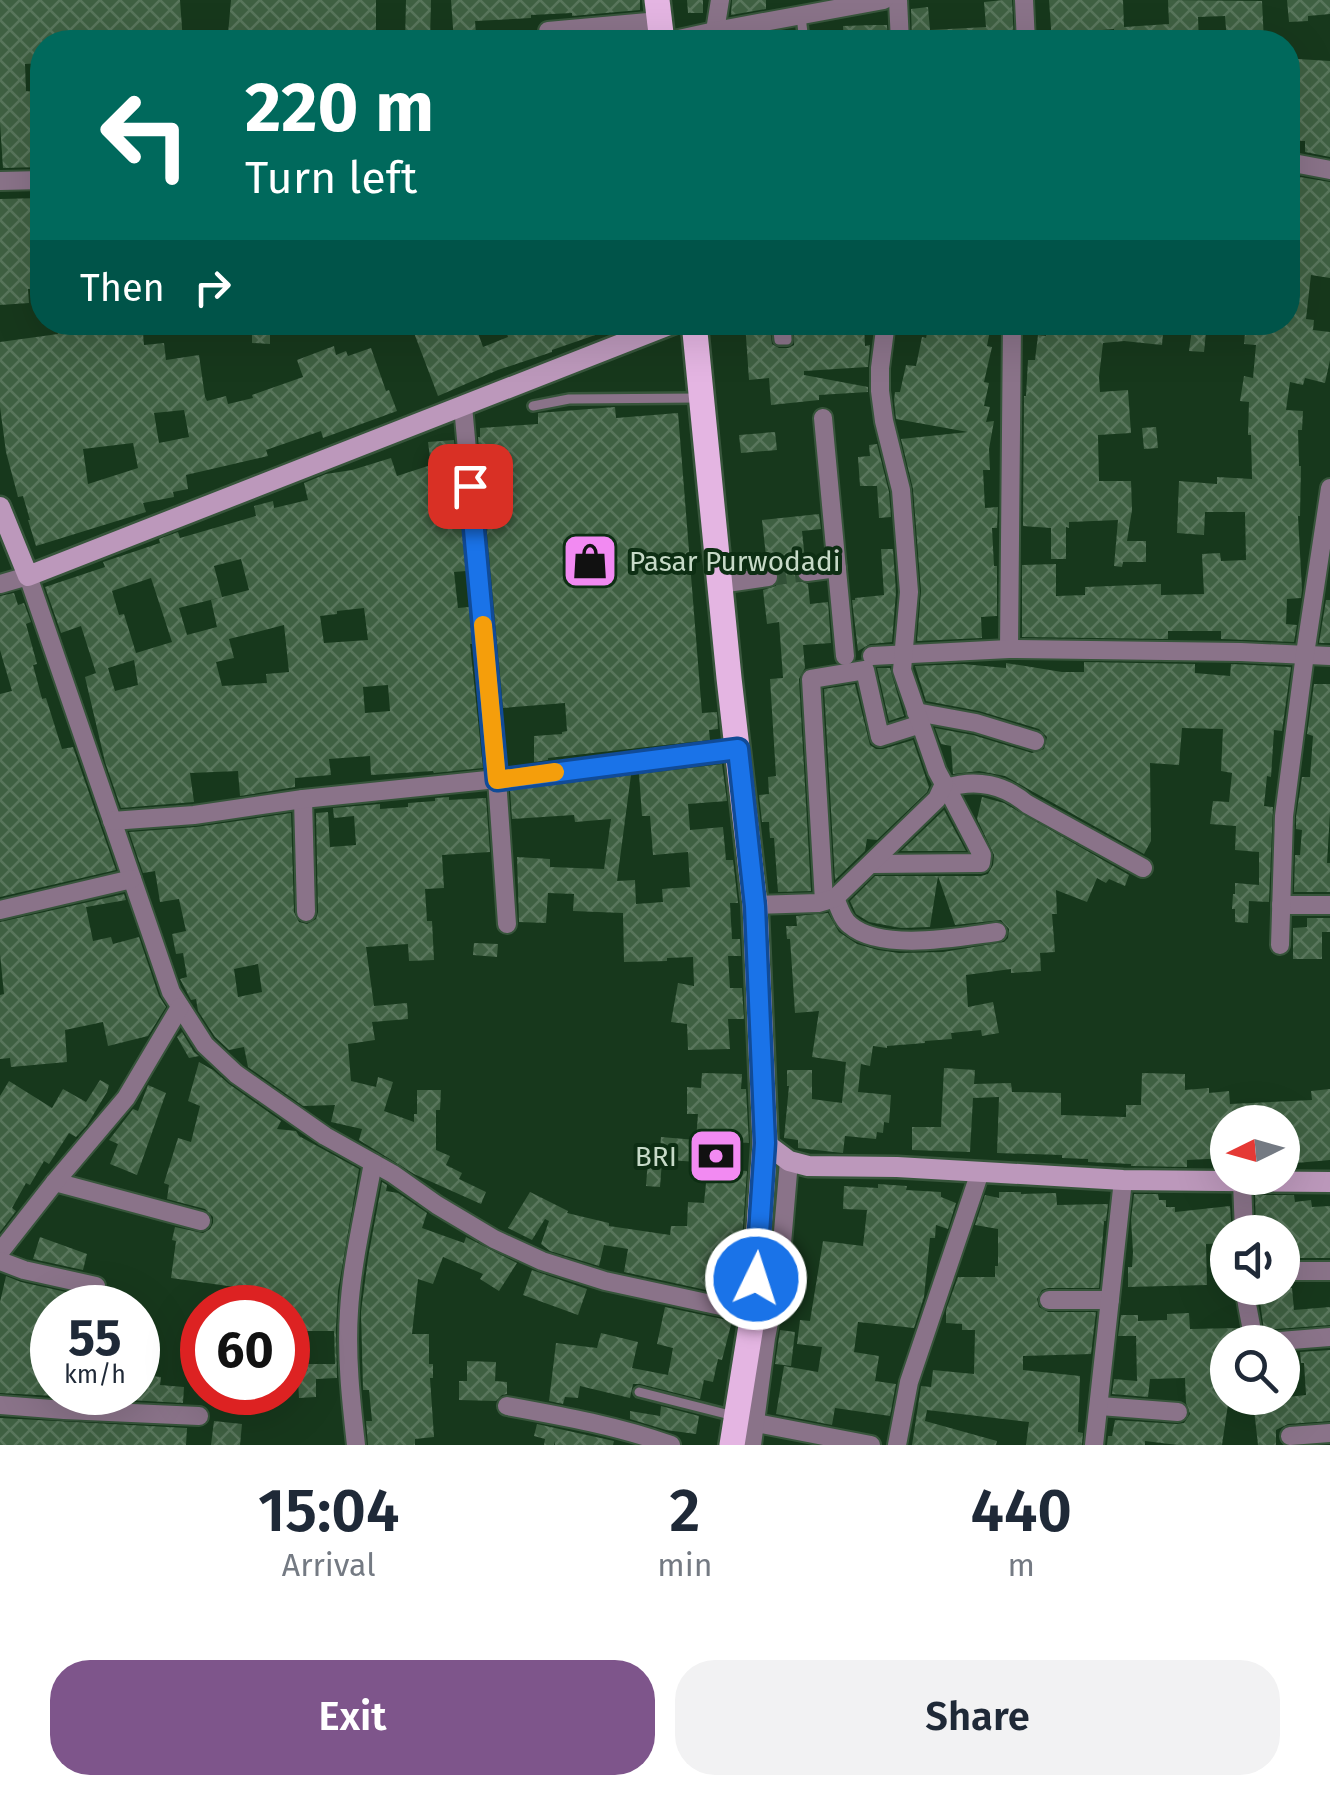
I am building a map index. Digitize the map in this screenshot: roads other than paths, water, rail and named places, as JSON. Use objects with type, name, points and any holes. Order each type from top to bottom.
[{"type":"main road","points":[[0,507],[28,576],[644,335]]},
{"type":"main road","points":[[695,335],[755,906],[765,1143],[746,1420],[732,1445]]},
{"type":"main road","points":[[765,1143],[789,1161],[808,1166],[1210,1181]]},
{"type":"main road","points":[[1300,1182],[1330,1182]]},
{"type":"street","points":[[571,30],[661,26],[715,30],[720,0]]},
{"type":"street","points":[[898,0],[899,30]]},
{"type":"street","points":[[1024,0],[1025,30]]},
{"type":"street","points":[[760,30],[801,16],[874,1]]},
{"type":"street","points":[[1300,164],[1330,170]]},
{"type":"street","points":[[0,181],[30,180]]},
{"type":"street","points":[[871,864],[981,863],[982,855],[937,771],[902,670],[909,592],[901,490],[880,392],[884,335]]},
{"type":"street","points":[[1009,649],[1012,335]]},
{"type":"street","points":[[463,406],[507,924]]},
{"type":"street","points":[[823,418],[845,656]]},
{"type":"street","points":[[1280,945],[1284,816],[1330,488]]},
{"type":"street","points":[[807,572],[837,568]]},
{"type":"street","points":[[0,584],[28,576],[171,992],[205,1046],[236,1074],[325,1136],[477,1230],[542,1261],[605,1280],[753,1313]]},
{"type":"street","points":[[720,584],[768,578]]},
{"type":"street","points":[[872,656],[1009,649],[1330,656]]},
{"type":"street","points":[[997,932],[920,942],[866,934],[851,927],[842,916],[830,899],[811,679],[864,670],[880,737],[919,718],[976,723],[1034,741]]},
{"type":"street","points":[[112,821],[194,815],[738,749]]},
{"type":"street","points":[[755,906],[830,899],[871,864],[946,786],[969,782],[1010,791],[1143,868]]},
{"type":"street","points":[[302,800],[306,912]]},
{"type":"street","points":[[0,910],[132,879]]},
{"type":"street","points":[[1281,905],[1330,904]]},
{"type":"street","points":[[0,1252],[126,1098],[180,1007]]},
{"type":"street","points":[[752,1445],[746,1420],[780,1267],[789,1161]]},
{"type":"street","points":[[356,1445],[348,1351],[349,1311],[373,1163]]},
{"type":"street","points":[[897,1445],[913,1369],[980,1172]]},
{"type":"street","points":[[1094,1445],[1122,1180]]},
{"type":"street","points":[[55,1182],[201,1221]]},
{"type":"street","points":[[0,1260],[24,1270],[92,1285]]},
{"type":"street","points":[[1300,1271],[1330,1271]]},
{"type":"street","points":[[1049,1300],[1110,1300]]},
{"type":"street","points":[[1300,1339],[1330,1337]]},
{"type":"street","points":[[0,1405],[200,1416]]},
{"type":"street","points":[[507,1406],[625,1430],[671,1445]]},
{"type":"street","points":[[1100,1406],[1178,1412]]},
{"type":"street","points":[[746,1420],[870,1445]]},
{"type":"street","points":[[1290,1436],[1330,1433]]},
{"type":"lane","points":[[801,16],[803,30]]},
{"type":"lane","points":[[534,406],[569,399],[702,398]]},
{"type":"lane","points":[[639,1392],[746,1420]]},
{"type":"tunnel","points":[[768,577],[807,572]]},
{"type":"place","name":"Pasar Purwodadi","points":[[590,561]]},
{"type":"place","name":"BRI","points":[[716,1156]]}]
